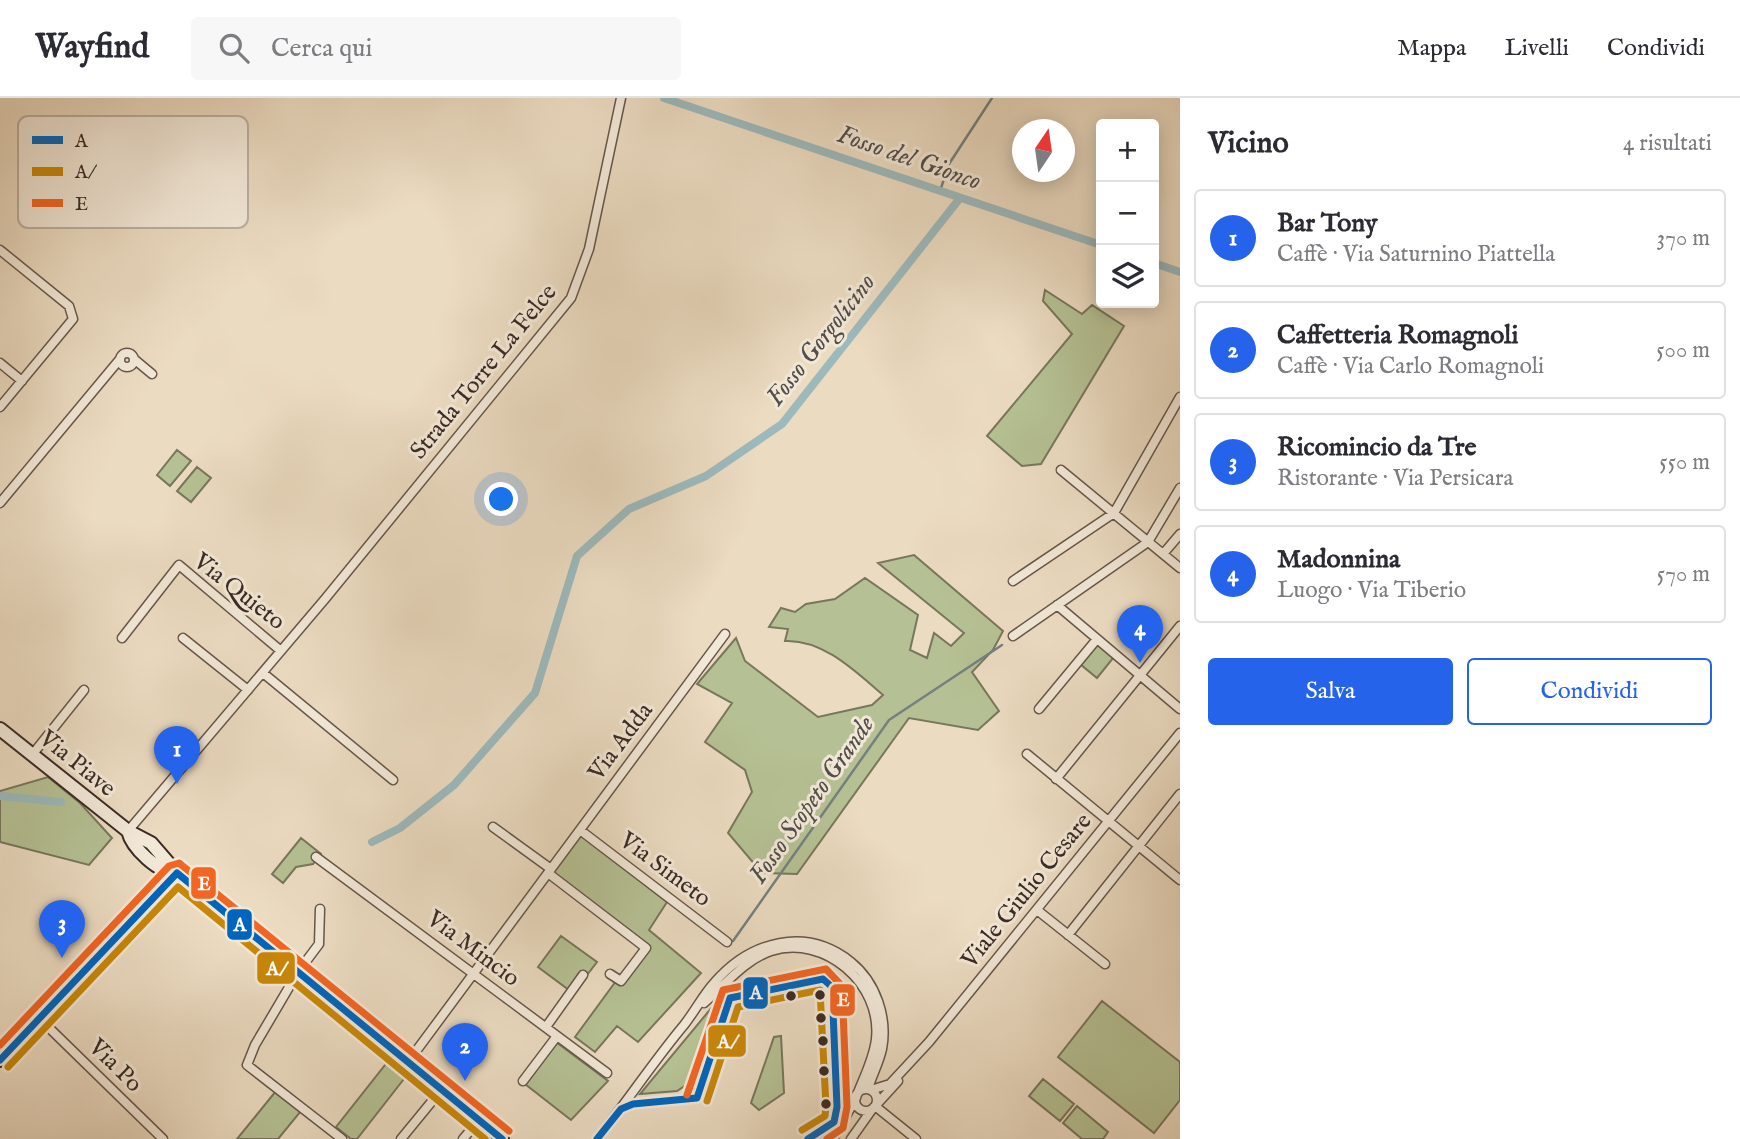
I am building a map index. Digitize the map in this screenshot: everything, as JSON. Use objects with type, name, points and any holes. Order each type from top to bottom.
[{"type":"main road","name":"Via Piave","points":[[0,729],[128,831],[132,844],[166,871],[177,873],[502,1139]]},
{"type":"main road","points":[[0,1059],[177,873]]},
{"type":"street","name":"Strada Torre La Felce","points":[[128,831],[263,673],[570,298],[589,249],[621,98]]},
{"type":"street","points":[[0,250],[69,306],[72,313],[70,324],[0,407]]},
{"type":"street","points":[[0,503],[127,353],[130,364]]},
{"type":"street","points":[[120,359],[152,374]]},
{"type":"street","points":[[0,363],[22,381]]},
{"type":"street","points":[[110,373],[130,364]]},
{"type":"street","points":[[1013,581],[1114,513],[1180,397]]},
{"type":"street","points":[[1061,470],[1180,568]]},
{"type":"street","points":[[1013,636],[1148,542],[1180,488]]},
{"type":"street","points":[[1163,554],[1180,534]]},
{"type":"street","name":"Via Quieto","points":[[122,638],[179,565],[281,651]]},
{"type":"street","points":[[1056,606],[1180,709]]},
{"type":"street","points":[[1056,779],[1180,626]]},
{"type":"street","name":"Via Adda","points":[[408,1062],[726,634]]},
{"type":"street","points":[[183,638],[248,691]]},
{"type":"street","points":[[1040,709],[1097,639]]},
{"type":"street","points":[[263,673],[393,780]]},
{"type":"street","points":[[32,755],[83,690]]},
{"type":"street","name":"Viale Giulio Cesare","points":[[856,1097],[890,1084],[902,1072],[1180,733]]},
{"type":"street","points":[[1027,754],[1180,880]]},
{"type":"street","points":[[1068,934],[1180,794]]},
{"type":"street","points":[[493,827],[646,948],[621,981],[610,974]]},
{"type":"street","name":"Via Simeto","points":[[580,830],[727,942]]},
{"type":"street","name":"Via Mincio","points":[[316,857],[607,1073]]},
{"type":"street","points":[[320,909],[319,944],[298,972],[255,1045],[247,1065],[342,1139]]},
{"type":"street","points":[[1037,910],[1105,964]]},
{"type":"street","points":[[597,1139],[722,975],[756,949],[787,941],[808,942],[830,948],[859,969],[869,983],[879,1004],[883,1023],[882,1047],[870,1090],[877,1097],[875,1106]]},
{"type":"street","points":[[696,1009],[740,969],[771,951],[803,949],[834,959],[862,984],[874,1018],[873,1051],[856,1097],[833,1139]]},
{"type":"street","points":[[546,1027],[583,975]]},
{"type":"street","name":"Via Po","points":[[40,1019],[163,1139]]},
{"type":"street","points":[[523,1081],[557,1035]]},
{"type":"street","name":"Viale Giulio Cesare","points":[[851,1139],[875,1106],[887,1096],[902,1072]]},
{"type":"street","points":[[401,1139],[442,1089]]},
{"type":"street","points":[[856,1097],[862,1110],[875,1106]]},
{"type":"street","points":[[875,1106],[916,1139]]},
{"type":"street","points":[[463,1139],[479,1120]]},
{"type":"green space","points":[[1045,290],[1082,314],[1092,305],[1124,326],[1041,464],[1022,466],[987,436],[1072,334],[1043,301]]},
{"type":"green space","points":[[177,450],[191,461],[170,486],[157,475]]},
{"type":"green space","points":[[197,467],[211,478],[191,502],[177,491]]},
{"type":"green space","points":[[914,555],[1003,631],[993,650],[972,672],[999,711],[978,730],[909,718],[797,874],[762,873],[728,833],[752,792],[745,770],[705,742],[732,703],[697,684],[736,638],[745,661],[818,717],[872,705],[883,695],[850,667],[813,645],[785,641],[788,629],[769,627],[781,608],[795,612],[806,604],[835,599],[865,578],[918,615],[910,650],[927,658],[934,633],[951,646],[964,633],[878,563]]},
{"type":"green space","points":[[1097,643],[1114,657],[1097,678],[1080,664]]},
{"type":"green space","points":[[48,777],[80,803],[112,838],[89,865],[0,842],[0,791]]},
{"type":"green space","points":[[579,834],[667,902],[649,930],[701,973],[638,1042],[617,1026],[595,1052],[575,1037],[616,981],[623,985],[650,946],[551,872]]},
{"type":"green space","points":[[301,838],[321,854],[313,864],[296,867],[283,883],[272,874]]},
{"type":"green space","points":[[561,936],[597,962],[573,993],[538,967]]},
{"type":"green space","points":[[718,1000],[686,1085],[677,1091],[640,1094]]},
{"type":"green space","points":[[1102,1001],[1180,1062],[1180,1100],[1154,1133],[1058,1057]]},
{"type":"green space","points":[[781,1036],[784,1093],[759,1110],[751,1103],[774,1037]]},
{"type":"green space","points":[[556,1042],[608,1081],[571,1120],[525,1084]]},
{"type":"green space","points":[[389,1060],[407,1075],[357,1139],[351,1139],[336,1127]]},
{"type":"green space","points":[[1043,1079],[1074,1104],[1060,1121],[1029,1096]]},
{"type":"green space","points":[[276,1091],[301,1111],[278,1139],[237,1139]]},
{"type":"green space","points":[[1077,1106],[1108,1132],[1103,1139],[1082,1139],[1063,1123]]},
{"type":"waterway","name":"Fosso del Gionco","points":[[664,98],[1096,243]]},
{"type":"waterway","points":[[940,191],[949,164],[992,98]]},
{"type":"waterway","name":"Fosso Gorgolicino","points":[[372,842],[400,828],[454,785],[535,693],[577,556],[629,509],[706,476],[782,424],[960,198]]},
{"type":"waterway","name":"Fosso del Gionco","points":[[1159,265],[1180,272]]},
{"type":"waterway","name":"Fosso Scopeto Grande","points":[[733,941],[889,720],[1002,645]]},
{"type":"waterway","name":"Fosso Gorgolicino","points":[[0,796],[61,802]]},
{"type":"transit line","name":"E","points":[[0,1045],[169,866],[179,863],[509,1131]]},
{"type":"transit line","name":"A","points":[[0,1060],[177,873],[502,1139]]},
{"type":"transit line","name":"A/","points":[[8,1067],[178,887],[485,1139]]},
{"type":"transit line","name":"E","points":[[687,1095],[723,990],[826,969],[842,986],[847,1107],[843,1128],[827,1139]]},
{"type":"transit line","name":"A","points":[[597,1139],[621,1109],[633,1104],[697,1098],[730,998],[823,979],[832,987],[837,1107],[834,1122],[808,1139]]},
{"type":"transit line","name":"A/","points":[[707,1101],[738,1007],[820,990],[825,1116],[802,1130]]},
{"type":"place","name":"Madonnina","points":[[1140,663]]},
{"type":"place","name":"Bar Tony","points":[[177,784]]},
{"type":"place","name":"Ricomincio da Tre","points":[[62,958]]},
{"type":"place","name":"Caffetteria Romagnoli","points":[[465,1081]]}]
